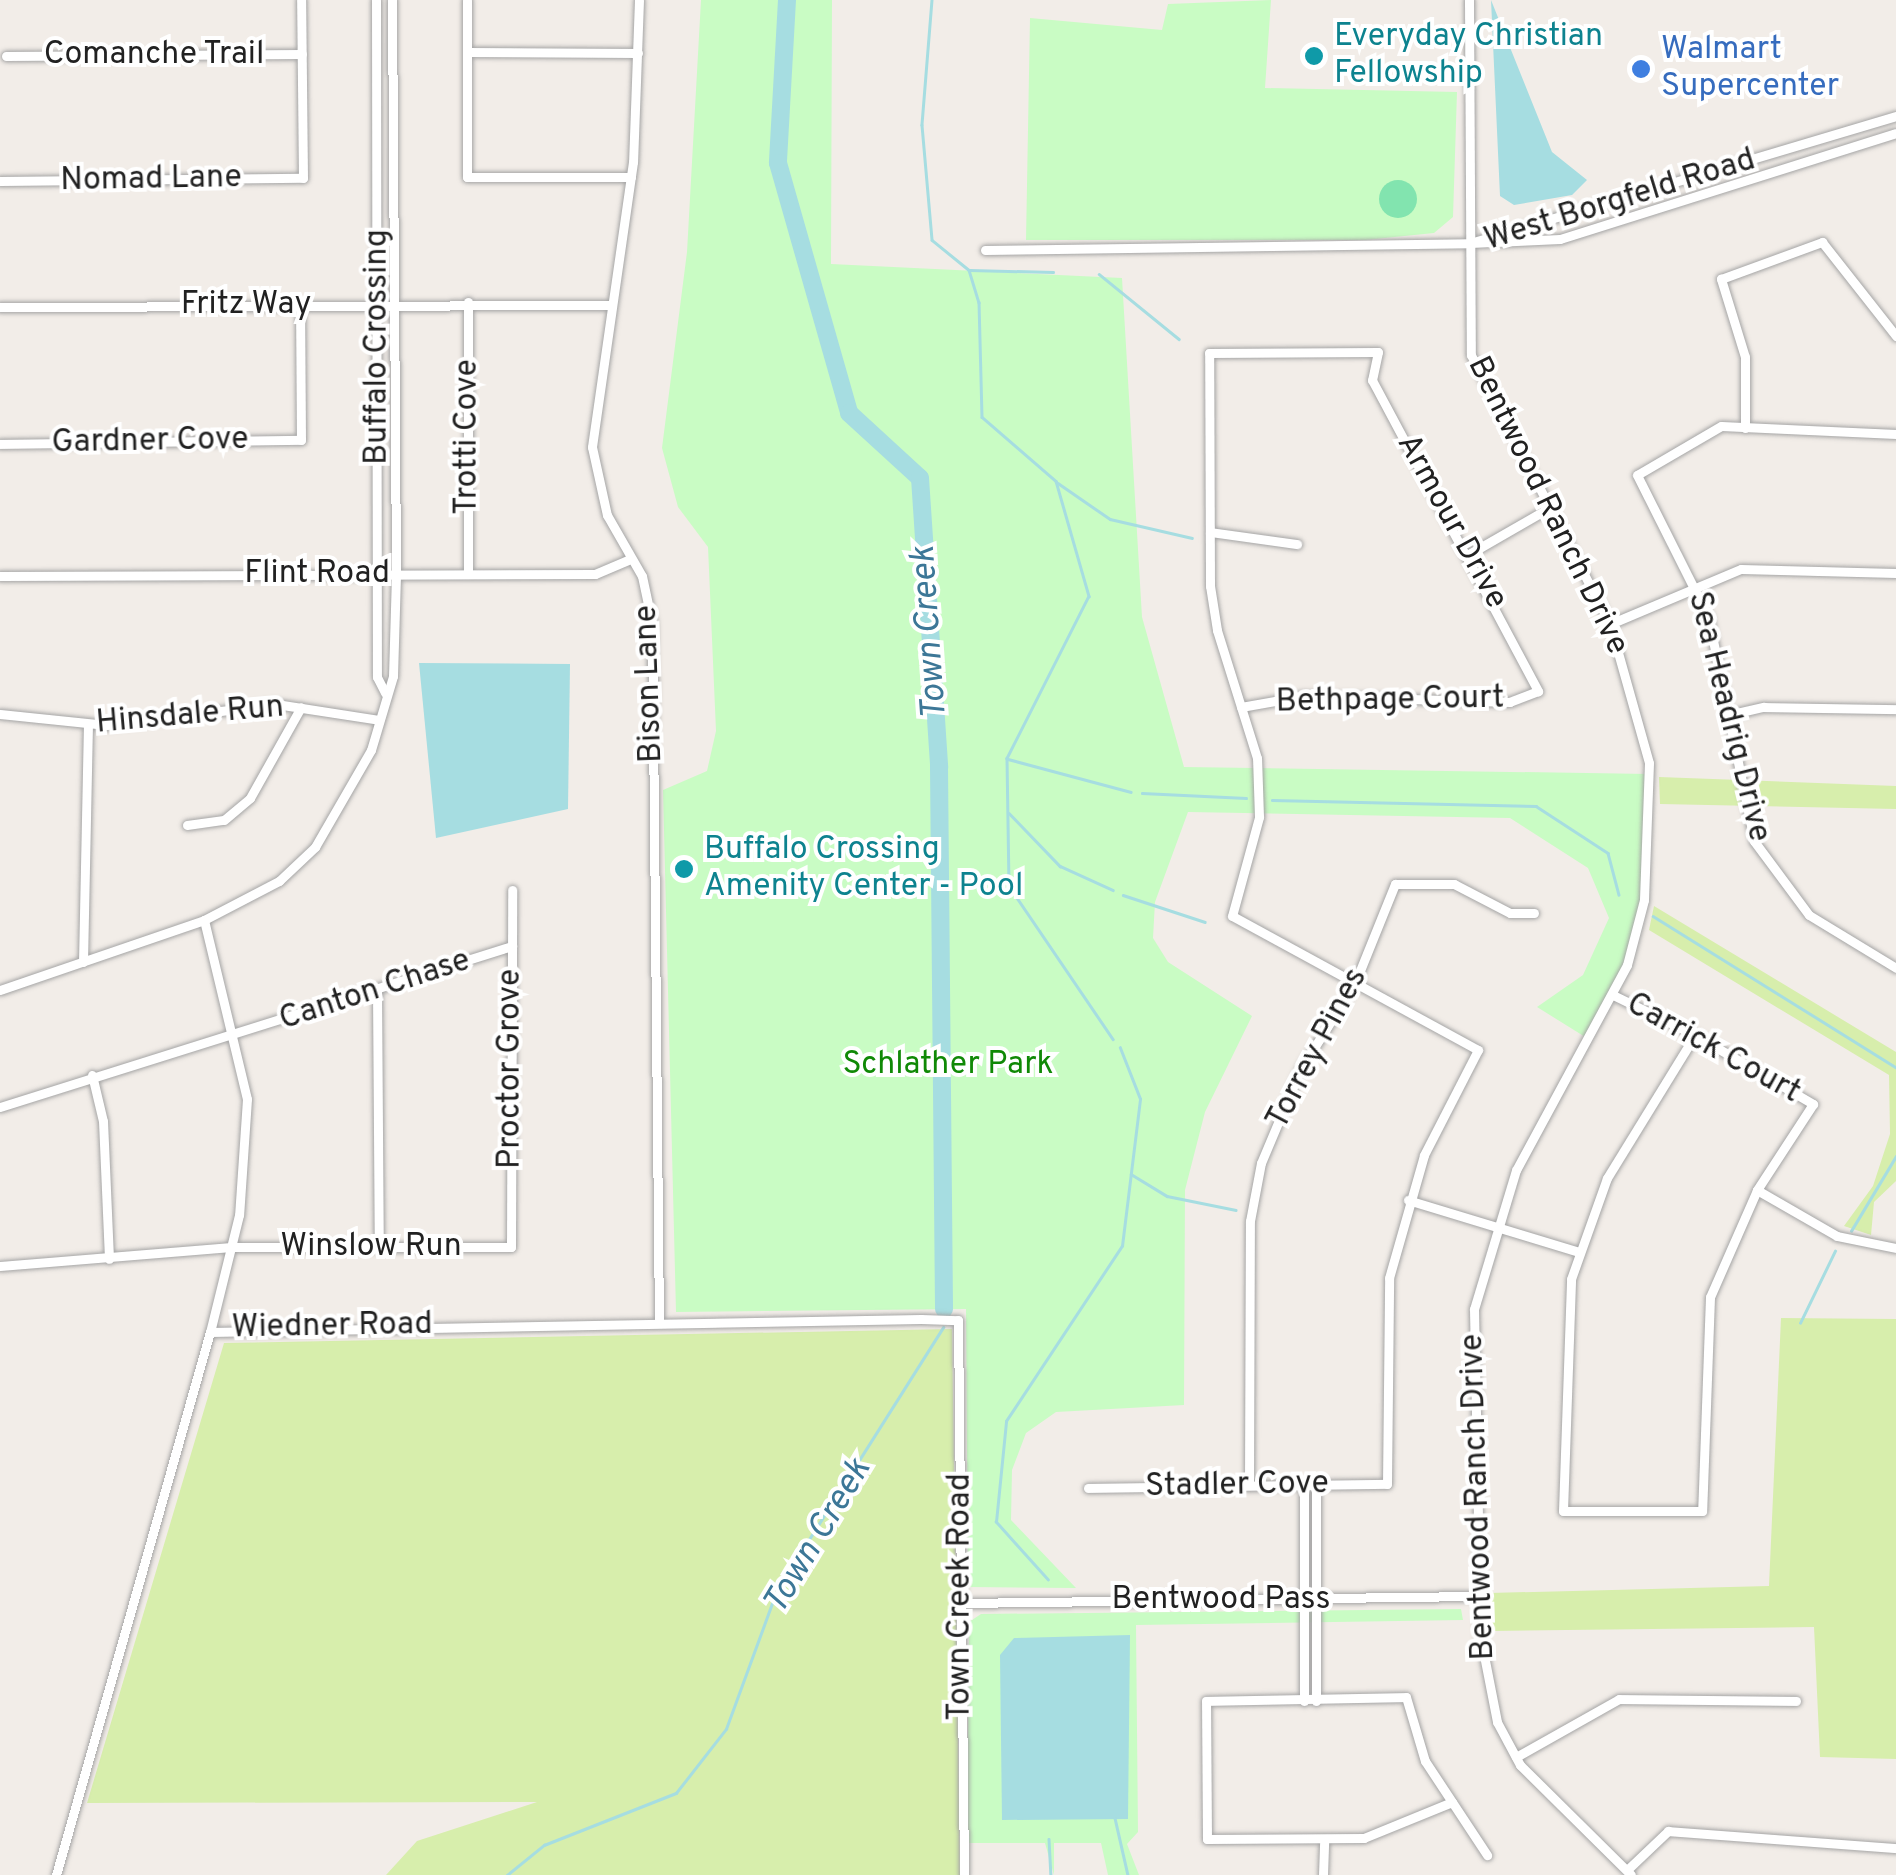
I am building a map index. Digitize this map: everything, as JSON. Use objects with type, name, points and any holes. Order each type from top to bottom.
[{"type":"street","points":[[301,0],[302,54]]},
{"type":"street","name":"Buffalo Crossing","points":[[376,0],[379,574],[385,693]]},
{"type":"street","name":"Buffalo Crossing","points":[[0,990],[204,920],[279,881],[316,847],[352,789],[379,720],[385,693],[396,574],[392,0]]},
{"type":"street","points":[[468,0],[467,178],[631,177]]},
{"type":"street","name":"Bison Lane","points":[[639,0],[631,177],[592,447],[607,516],[631,559],[652,622],[659,1324]]},
{"type":"street","name":"Bentwood Ranch Drive","points":[[1470,0],[1471,356],[1610,624],[1649,774],[1644,900],[1613,995],[1494,1227],[1474,1308],[1470,1395],[1484,1676],[1516,1757],[1629,1873]]},
{"type":"street","points":[[468,52],[638,52]]},
{"type":"street","name":"Comanche Trail","points":[[6,56],[302,54]]},
{"type":"street","name":"Nomad Lane","points":[[0,181],[303,178],[302,54]]},
{"type":"street","name":"West Borgfeld Road","points":[[1470,243],[1896,116]]},
{"type":"street","name":"West Borgfeld Road","points":[[1470,243],[1560,239],[1896,133]]},
{"type":"street","points":[[1896,336],[1822,242],[1721,279],[1745,357],[1745,428],[1896,434]]},
{"type":"street","points":[[985,250],[1470,243]]},
{"type":"street","name":"Fritz Way","points":[[0,308],[468,302],[612,305]]},
{"type":"street","name":"Trotti Cove","points":[[468,302],[468,572]]},
{"type":"street","name":"Gardner Cove","points":[[0,444],[301,440],[300,305]]},
{"type":"street","name":"Armour Drive","points":[[1210,532],[1209,354],[1378,352],[1372,380],[1469,554],[1538,691]]},
{"type":"street","name":"Sea Headrig Drive","points":[[1745,428],[1721,426],[1637,475],[1695,583],[1754,841],[1777,883],[1808,915],[1896,968]]},
{"type":"street","points":[[1469,554],[1549,508]]},
{"type":"street","points":[[1297,544],[1210,532],[1217,630],[1257,758],[1259,816],[1232,916],[1478,1050],[1408,1200],[1579,1252]]},
{"type":"street","name":"Flint Road","points":[[0,576],[595,574],[631,559]]},
{"type":"street","points":[[1610,624],[1695,583],[1741,568],[1896,572]]},
{"type":"street","name":"Bethpage Court","points":[[1242,707],[1302,696],[1510,702],[1538,691]]},
{"type":"street","points":[[1728,715],[1764,706],[1896,710]]},
{"type":"street","points":[[187,825],[224,820],[250,798],[301,707]]},
{"type":"street","name":"Hinsdale Run","points":[[0,714],[88,725],[301,707],[379,720]]},
{"type":"street","points":[[83,962],[88,725]]},
{"type":"street","name":"Torrey Pines","points":[[1249,1484],[1248,1277],[1261,1164],[1300,1070],[1355,983],[1395,884],[1454,884],[1510,913],[1534,914]]},
{"type":"street","name":"Proctor Grove","points":[[511,1247],[512,890]]},
{"type":"street","points":[[204,920],[239,1036],[246,1163],[231,1248],[210,1332]]},
{"type":"street","name":"Canton Chase","points":[[0,1106],[92,1075],[239,1036],[512,946]]},
{"type":"street","points":[[378,989],[379,1247]]},
{"type":"street","name":"Carrick Court","points":[[1613,995],[1695,1035],[1813,1104],[1757,1190]]},
{"type":"street","points":[[1695,1035],[1607,1178],[1579,1252],[1564,1328],[1563,1512],[1702,1510],[1707,1312],[1723,1254],[1757,1190],[1837,1236],[1896,1248]]},
{"type":"street","points":[[92,1075],[104,1121],[109,1259]]},
{"type":"street","name":"Stadler Cove","points":[[1088,1488],[1387,1484],[1390,1278],[1408,1200]]},
{"type":"street","name":"Winslow Run","points":[[0,1266],[231,1248],[511,1247]]},
{"type":"street","name":"Wiedner Road","points":[[56,1875],[210,1332],[958,1320]]},
{"type":"street","name":"Town Creek Road","points":[[958,1320],[964,1875]]},
{"type":"street","points":[[1304,1485],[1304,1700]]},
{"type":"street","points":[[1316,1485],[1316,1700]]},
{"type":"street","name":"Bentwood Pass","points":[[962,1602],[1313,1601],[1479,1596]]},
{"type":"street","points":[[1452,1802],[1389,1833],[1324,1840],[1207,1839],[1206,1701],[1406,1696],[1410,1731],[1487,1855]]},
{"type":"street","points":[[1516,1757],[1619,1699],[1796,1701]]},
{"type":"street","points":[[1629,1873],[1668,1830],[1896,1848]]},
{"type":"street","points":[[1323,1875],[1324,1840]]},
{"type":"green space","name":"Schlather Park","points":[[701,0],[832,0],[831,264],[1122,278],[1142,617],[1184,767],[1649,774],[1644,900],[1627,965],[1590,1040],[1537,1007],[1583,975],[1609,918],[1588,868],[1510,818],[1188,812],[1155,902],[1153,938],[1168,962],[1252,1016],[1205,1112],[1185,1190],[1184,1405],[1056,1412],[1026,1433],[1012,1470],[1011,1520],[1076,1588],[968,1587],[966,1309],[676,1312],[663,790],[707,771],[716,731],[708,547],[678,507],[662,448],[687,252]]},
{"type":"green space","points":[[1271,0],[1265,88],[1457,92],[1453,217],[1434,233],[1365,240],[1026,240],[1030,18],[1162,30],[1168,4]]},
{"type":"green space","points":[[1398,180],[1411,186],[1417,199],[1411,212],[1398,218],[1385,212],[1379,199],[1385,186]]},
{"type":"green space","points":[[1659,777],[1896,786],[1896,809],[1660,804]]},
{"type":"green space","points":[[1654,906],[1896,1052],[1896,1181],[1874,1202],[1871,1235],[1844,1226],[1873,1186],[1890,1134],[1889,1075],[1649,930]]},
{"type":"green space","points":[[1781,1318],[1896,1319],[1896,1759],[1820,1757],[1814,1627],[1492,1631],[1489,1593],[1769,1586]]},
{"type":"green space","points":[[952,1329],[960,1875],[386,1875],[417,1841],[537,1802],[87,1803],[224,1343]]},
{"type":"green space","points":[[1461,1609],[1463,1620],[1136,1625],[1138,1832],[1127,1844],[1139,1875],[1108,1875],[1101,1843],[1054,1843],[1054,1875],[1045,1843],[967,1843],[969,1622],[981,1614]]},
{"type":"water","points":[[1491,0],[1552,152],[1587,180],[1572,195],[1514,205],[1500,196]]},
{"type":"water","points":[[419,663],[570,664],[568,809],[436,838]]},
{"type":"water","points":[[1130,1635],[1128,1819],[1002,1820],[1000,1655],[1014,1638]]},
{"type":"waterway","name":"Town Creek","points":[[787,0],[778,163],[849,413],[920,478],[939,767],[944,1309]]},
{"type":"waterway","points":[[932,0],[922,125],[932,240],[969,270],[979,302],[982,417],[1056,481],[1089,596],[1007,758],[1009,886],[1113,1039]]},
{"type":"waterway","points":[[970,270],[1053,272]]},
{"type":"waterway","points":[[1099,274],[1179,339]]},
{"type":"waterway","points":[[1058,483],[1110,519],[1192,538]]},
{"type":"waterway","points":[[1008,759],[1131,792]]},
{"type":"waterway","points":[[1142,793],[1246,798]]},
{"type":"waterway","points":[[1272,800],[1536,806],[1608,853],[1619,895]]},
{"type":"waterway","points":[[1009,813],[1060,866],[1113,890]]},
{"type":"waterway","points":[[1123,895],[1205,922]]},
{"type":"waterway","points":[[1653,916],[1896,1067]]},
{"type":"waterway","points":[[1048,1580],[996,1522],[1006,1421],[1122,1246],[1140,1099],[1120,1048]]},
{"type":"waterway","points":[[1851,1231],[1896,1156]]},
{"type":"waterway","points":[[1131,1174],[1167,1196],[1236,1210]]},
{"type":"waterway","points":[[1800,1323],[1835,1251]]},
{"type":"waterway","name":"Town Creek","points":[[507,1875],[544,1845],[676,1793],[726,1729],[777,1590],[943,1327]]},
{"type":"waterway","points":[[1115,1818],[1128,1875]]},
{"type":"waterway","points":[[1049,1839],[1051,1875]]},
{"type":"place","name":"Everyday Christian Fellowship","points":[[1314,56]]},
{"type":"place","name":"Walmart Supercenter","points":[[1641,69]]},
{"type":"place","name":"Buffalo Crossing Amenity Center - Pool","points":[[684,869]]}]
